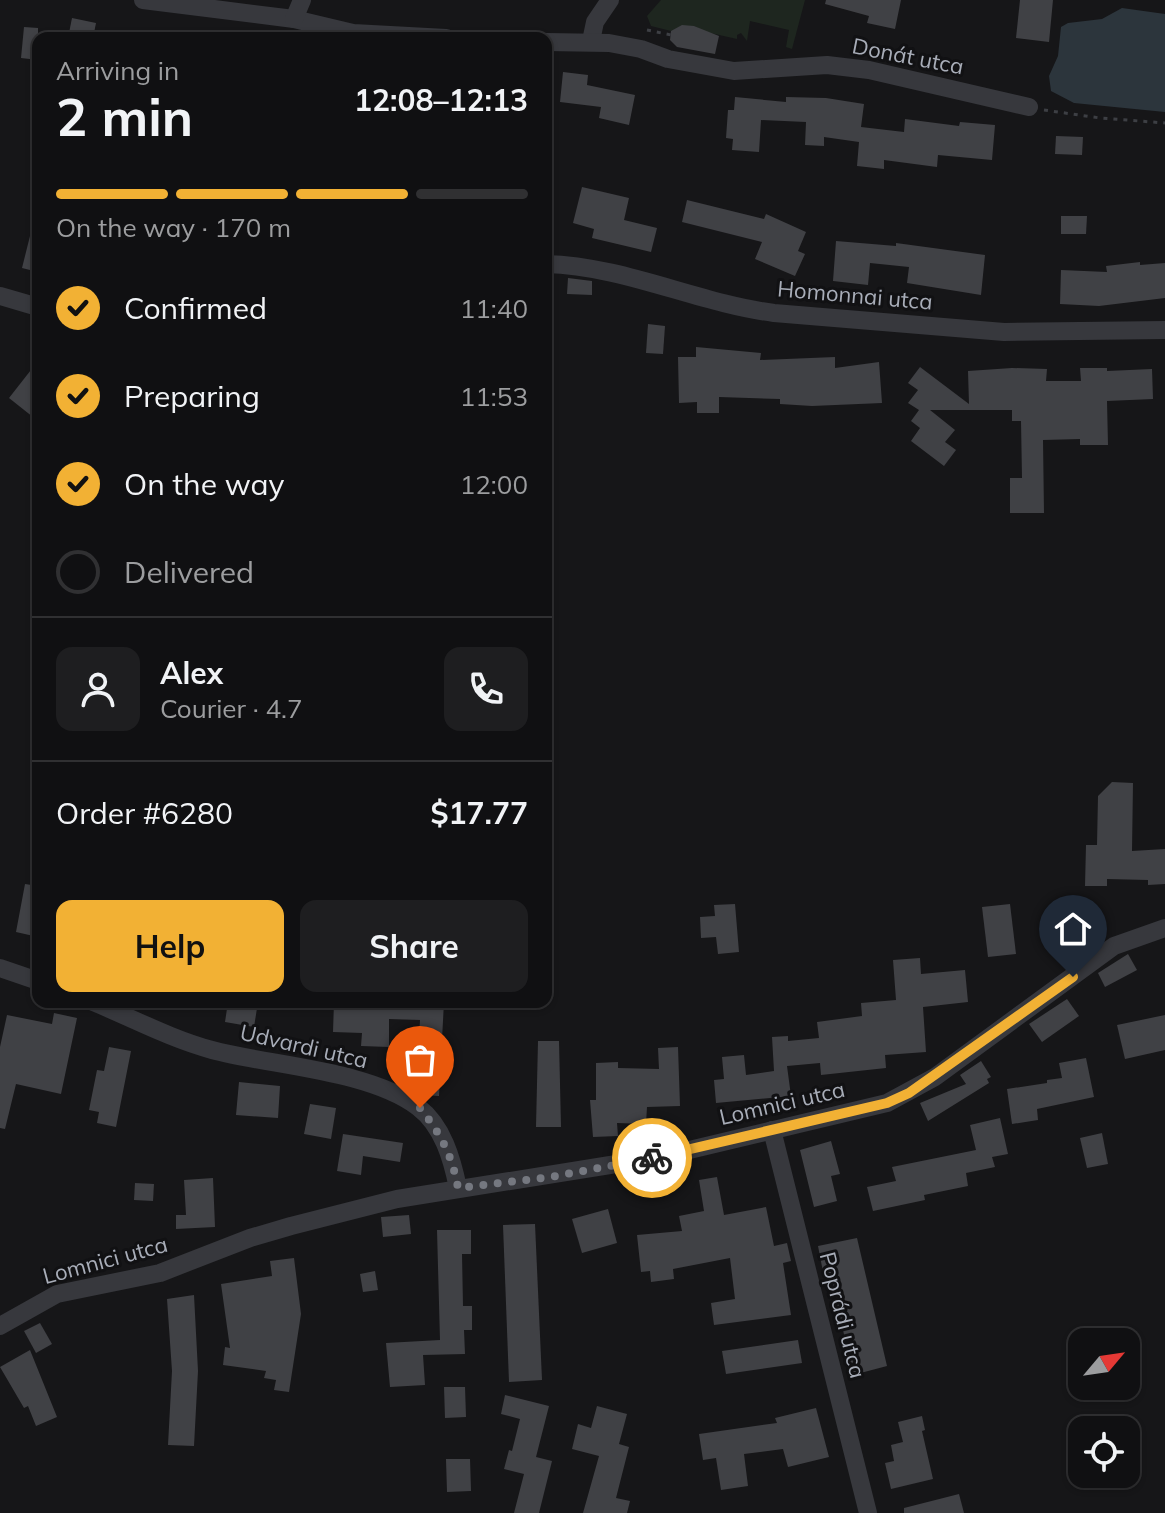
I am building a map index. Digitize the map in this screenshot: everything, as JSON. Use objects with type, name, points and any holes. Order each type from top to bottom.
[{"type":"street","points":[[143,0],[294,19],[341,32]]},
{"type":"street","points":[[294,19],[302,0]]},
{"type":"street","points":[[591,41],[595,22],[610,0]]},
{"type":"street","name":"Donát utca","points":[[552,42],[591,41],[641,49],[690,64],[734,71],[827,65],[869,70],[1029,107]]},
{"type":"street","name":"Homonnai utca","points":[[552,265],[592,268],[738,308],[774,313],[1004,332],[1165,330]]},
{"type":"street","points":[[0,296],[32,305]]},
{"type":"street","name":"Lomnici utca","points":[[0,1326],[57,1294],[160,1273],[250,1238],[397,1199],[551,1177],[660,1157],[887,1103],[909,1093],[1114,946],[1165,928]]},
{"type":"street","points":[[0,968],[32,979]]},
{"type":"street","name":"Udvardi utca","points":[[108,1008],[210,1050],[349,1079],[389,1092],[420,1108],[439,1132],[449,1150],[458,1188]]},
{"type":"street","name":"Poprádi utca","points":[[772,1130],[868,1513]]},
{"type":"path","points":[[640,29],[671,35]]},
{"type":"path","points":[[1029,107],[1100,118],[1165,123]]},
{"type":"shaded area","points":[[661,0],[805,0],[792,49],[786,47],[789,30],[750,21],[747,41],[741,33],[737,39],[694,26],[671,31],[651,26],[647,16]]},
{"type":"shaded area","points":[[1122,8],[1165,14],[1165,112],[1074,103],[1051,91],[1049,76],[1058,56],[1061,27],[1068,23],[1102,19]]},
{"type":"building","points":[[826,0],[901,0],[895,29],[867,23],[869,16],[825,4]]},
{"type":"building","points":[[1020,0],[1053,0],[1049,42],[1016,38]]},
{"type":"building","points":[[72,18],[96,23],[94,32],[69,32]]},
{"type":"building","points":[[682,25],[694,26],[719,36],[715,54],[677,47],[670,40],[671,31]]},
{"type":"building","points":[[24,27],[38,28],[38,32],[32,32],[32,59],[21,58]]},
{"type":"building","points":[[563,72],[588,75],[587,85],[635,95],[629,125],[599,118],[601,107],[560,102]]},
{"type":"building","points":[[735,97],[786,102],[786,97],[826,98],[864,104],[861,127],[904,132],[905,119],[959,126],[960,122],[995,125],[992,160],[938,155],[937,167],[884,160],[884,169],[857,166],[859,142],[824,137],[824,146],[805,145],[806,122],[761,120],[759,152],[732,150],[733,139],[726,138],[728,110],[734,110]]},
{"type":"building","points":[[1056,136],[1083,137],[1082,155],[1055,154]]},
{"type":"building","points":[[582,187],[629,198],[624,220],[657,228],[651,252],[592,238],[594,229],[573,223]]},
{"type":"building","points":[[687,200],[764,219],[766,214],[806,232],[798,251],[805,254],[795,276],[755,259],[762,242],[682,222]]},
{"type":"building","points":[[1061,216],[1087,216],[1086,234],[1061,234]]},
{"type":"building","points":[[32,228],[32,270],[22,268]]},
{"type":"building","points":[[836,241],[896,246],[896,243],[985,255],[981,295],[907,283],[909,267],[870,263],[868,285],[833,281]]},
{"type":"building","points":[[1140,262],[1140,265],[1165,263],[1165,298],[1099,306],[1060,304],[1061,270],[1107,272],[1106,266]]},
{"type":"building","points":[[568,278],[592,281],[592,295],[567,294]]},
{"type":"building","points":[[648,324],[665,326],[663,354],[646,353]]},
{"type":"building","points":[[696,347],[761,353],[760,360],[835,357],[835,368],[879,362],[882,403],[812,406],[780,404],[780,399],[719,397],[719,413],[697,413],[697,402],[679,403],[678,357],[696,357]]},
{"type":"building","points":[[920,367],[969,404],[968,371],[1012,368],[1047,369],[1046,381],[1081,381],[1080,368],[1107,368],[1107,371],[1152,369],[1153,399],[1107,401],[1108,445],[1080,445],[1080,439],[1043,440],[1044,513],[1010,513],[1010,478],[1022,478],[1021,421],[1012,421],[1012,410],[930,410],[955,430],[945,442],[956,450],[944,466],[911,441],[920,428],[911,421],[919,410],[908,403],[918,390],[908,383]]},
{"type":"building","points":[[32,369],[32,416],[9,398]]},
{"type":"building","points":[[1112,782],[1133,783],[1132,851],[1165,849],[1165,884],[1148,885],[1148,880],[1107,879],[1107,886],[1085,886],[1086,845],[1097,845],[1098,796]]},
{"type":"building","points":[[25,884],[32,885],[32,936],[16,932]]},
{"type":"building","points":[[735,904],[739,952],[718,954],[716,937],[701,938],[700,917],[715,916],[714,905]]},
{"type":"building","points":[[1010,904],[1016,954],[988,957],[982,907]]},
{"type":"building","points":[[1128,954],[1137,970],[1105,987],[1098,973]]},
{"type":"building","points":[[920,958],[921,974],[965,970],[968,1002],[923,1007],[926,1052],[885,1055],[886,1068],[821,1075],[820,1063],[787,1066],[791,1096],[716,1103],[714,1080],[724,1079],[722,1057],[744,1055],[746,1075],[774,1071],[772,1037],[788,1036],[788,1041],[819,1038],[817,1022],[862,1016],[861,1003],[896,1000],[893,960]]},
{"type":"building","points":[[1067,999],[1079,1016],[1042,1042],[1029,1024]]},
{"type":"building","points":[[227,1008],[257,1008],[254,1027],[225,1022]]},
{"type":"building","points":[[334,1008],[444,1008],[439,1096],[422,1095],[416,1091],[420,1020],[389,1019],[389,1047],[361,1046],[362,1033],[333,1032]]},
{"type":"building","points":[[54,1013],[77,1018],[61,1094],[16,1084],[5,1129],[0,1128],[0,1047],[7,1015],[52,1024]]},
{"type":"building","points":[[1165,1015],[1165,1050],[1125,1059],[1117,1025]]},
{"type":"building","points":[[538,1041],[559,1041],[561,1127],[536,1127]]},
{"type":"building","points":[[109,1047],[131,1051],[116,1127],[97,1123],[99,1112],[89,1110],[97,1070],[104,1071]]},
{"type":"building","points":[[678,1047],[680,1106],[647,1107],[646,1124],[617,1123],[618,1136],[593,1137],[590,1100],[596,1100],[596,1063],[618,1062],[618,1068],[659,1069],[658,1048]]},
{"type":"building","points":[[1086,1058],[1094,1097],[1037,1109],[1038,1120],[1012,1124],[1007,1089],[1062,1078],[1059,1063]]},
{"type":"building","points":[[981,1061],[991,1077],[987,1079],[989,1083],[928,1121],[920,1103],[966,1084],[960,1075]]},
{"type":"building","points":[[239,1082],[280,1086],[278,1118],[236,1115]]},
{"type":"building","points":[[310,1104],[336,1108],[331,1139],[304,1134]]},
{"type":"building","points":[[1000,1118],[1008,1154],[992,1157],[995,1167],[966,1173],[968,1186],[924,1195],[925,1200],[873,1211],[867,1187],[896,1181],[892,1167],[976,1150],[970,1125]]},
{"type":"building","points":[[1102,1133],[1108,1164],[1087,1168],[1080,1138]]},
{"type":"building","points":[[343,1134],[403,1143],[400,1162],[363,1156],[361,1175],[337,1171]]},
{"type":"building","points":[[831,1141],[840,1174],[831,1176],[837,1201],[814,1207],[800,1150]]},
{"type":"building","points":[[717,1177],[724,1215],[766,1207],[774,1246],[787,1243],[791,1261],[783,1263],[791,1315],[714,1325],[711,1303],[735,1299],[730,1258],[673,1269],[674,1279],[651,1282],[650,1271],[641,1272],[637,1235],[682,1231],[679,1216],[704,1211],[699,1180]]},
{"type":"building","points":[[213,1178],[215,1227],[176,1229],[176,1215],[186,1215],[184,1180]]},
{"type":"building","points":[[135,1183],[154,1184],[153,1201],[134,1200]]},
{"type":"building","points":[[608,1209],[617,1243],[582,1253],[572,1219]]},
{"type":"building","points":[[409,1215],[411,1234],[383,1237],[381,1217]]},
{"type":"building","points":[[535,1224],[542,1380],[509,1382],[503,1225]]},
{"type":"building","points":[[437,1230],[471,1230],[471,1254],[462,1254],[463,1306],[472,1306],[472,1330],[464,1330],[465,1354],[423,1355],[425,1385],[390,1387],[386,1343],[440,1340]]},
{"type":"building","points":[[857,1238],[887,1366],[853,1375],[831,1276],[824,1277],[818,1246]]},
{"type":"building","points":[[294,1258],[301,1314],[289,1392],[274,1390],[276,1380],[264,1378],[266,1371],[223,1365],[225,1347],[230,1348],[221,1284],[272,1276],[270,1261]]},
{"type":"building","points":[[375,1271],[378,1290],[363,1292],[360,1274]]},
{"type":"building","points":[[194,1295],[198,1371],[194,1446],[168,1445],[172,1371],[167,1299]]},
{"type":"building","points":[[40,1323],[52,1344],[36,1353],[24,1331]]},
{"type":"building","points":[[798,1340],[802,1363],[726,1374],[722,1351]]},
{"type":"building","points":[[30,1350],[57,1417],[36,1426],[28,1406],[24,1408],[0,1367]]},
{"type":"building","points":[[444,1387],[465,1387],[466,1417],[445,1418]]},
{"type":"building","points":[[505,1395],[549,1406],[536,1457],[552,1461],[539,1513],[514,1513],[524,1474],[504,1469],[520,1419],[501,1414]]},
{"type":"building","points":[[597,1406],[627,1414],[619,1444],[629,1447],[616,1498],[630,1501],[627,1513],[583,1513],[599,1456],[572,1449],[578,1424],[591,1428]]},
{"type":"building","points":[[816,1408],[829,1457],[788,1467],[783,1449],[744,1454],[748,1486],[721,1490],[716,1458],[703,1460],[699,1434],[777,1423],[775,1418]]},
{"type":"building","points":[[922,1416],[925,1430],[922,1431],[933,1479],[891,1489],[885,1463],[894,1461],[891,1445],[903,1442],[898,1422]]},
{"type":"building","points":[[446,1459],[470,1459],[471,1491],[447,1492]]},
{"type":"building","points":[[959,1494],[964,1513],[904,1513],[904,1508]]},
{"type":"way so far","points":[[420,1108],[449,1150],[458,1188],[551,1177],[652,1158]]},
{"type":"route","points":[[652,1158],[887,1103],[935,1077],[1073,977]]}]
